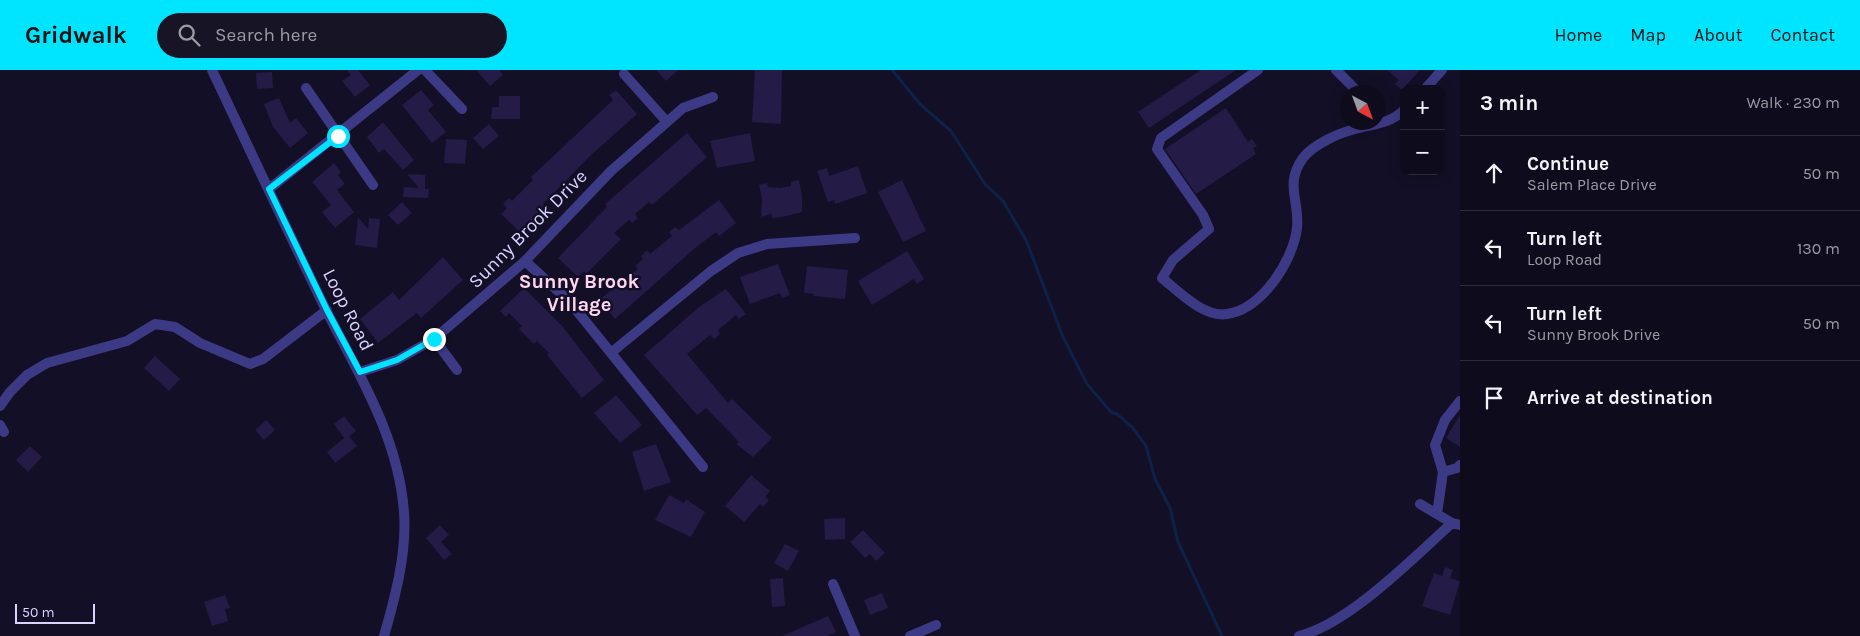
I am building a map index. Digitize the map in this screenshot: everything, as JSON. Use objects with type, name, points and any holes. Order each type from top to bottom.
[{"type":"street","name":"Loop Road","points":[[212,70],[327,310],[360,372],[396,456],[404,514],[399,586],[384,636]]},
{"type":"street","points":[[269,189],[338,136],[418,70]]},
{"type":"street","points":[[425,70],[462,109]]},
{"type":"street","points":[[1258,70],[1161,138],[1157,149],[1203,215],[1209,229],[1173,260],[1162,278],[1194,305],[1226,314],[1252,303],[1277,278],[1289,254],[1297,227],[1293,175],[1304,157],[1323,143],[1354,129],[1386,122],[1395,119],[1400,114]]},
{"type":"street","points":[[1336,70],[1351,85]]},
{"type":"street","points":[[1429,85],[1442,70]]},
{"type":"street","points":[[624,74],[667,122]]},
{"type":"street","points":[[306,88],[373,185]]},
{"type":"street","name":"Sunny Brook Drive","points":[[360,372],[397,360],[434,339],[525,261],[586,196],[683,108],[712,97]]},
{"type":"street","points":[[612,352],[711,271],[738,253],[767,244],[855,238]]},
{"type":"street","points":[[525,261],[569,300],[703,467]]},
{"type":"street","points":[[0,406],[10,392],[28,375],[47,363],[127,341],[155,324],[175,326],[200,343],[250,364],[263,359],[327,310]]},
{"type":"street","points":[[434,339],[457,370]]},
{"type":"street","points":[[1437,514],[1443,472],[1435,445],[1445,420],[1460,401]]},
{"type":"street","points":[[1443,472],[1457,468],[1460,465]]},
{"type":"street","points":[[1299,636],[1314,632],[1339,619],[1456,524],[1420,504]]},
{"type":"street","points":[[833,584],[855,636]]},
{"type":"street","points":[[910,636],[936,625]]},
{"type":"building","points":[[347,70],[358,70],[370,85],[355,97],[342,81],[351,75]]},
{"type":"building","points":[[476,70],[499,70],[503,75],[490,86]]},
{"type":"building","points":[[656,70],[678,70],[666,81]]},
{"type":"building","points":[[755,70],[782,70],[781,124],[752,122]]},
{"type":"building","points":[[1201,70],[1236,70],[1149,128],[1138,112]]},
{"type":"building","points":[[1387,70],[1420,70],[1406,85],[1400,85],[1400,88],[1395,84],[1399,80]]},
{"type":"building","points":[[272,72],[273,88],[257,89],[256,73]]},
{"type":"building","points":[[421,90],[434,105],[428,110],[446,132],[432,143],[402,105]]},
{"type":"building","points":[[616,90],[637,114],[589,157],[543,204],[546,206],[521,233],[501,214],[507,208],[503,204],[509,198],[512,201],[533,180],[531,177],[613,100],[609,95]]},
{"type":"building","points":[[499,96],[520,96],[520,119],[491,119],[492,107],[499,107]]},
{"type":"building","points":[[279,98],[290,123],[296,118],[308,133],[290,148],[273,127],[264,104]]},
{"type":"building","points":[[1226,108],[1248,142],[1252,139],[1257,146],[1253,148],[1256,154],[1196,194],[1165,149]]},
{"type":"building","points":[[383,122],[414,160],[403,170],[384,149],[379,153],[367,137]]},
{"type":"building","points":[[489,124],[499,136],[483,149],[473,138]]},
{"type":"building","points":[[687,133],[707,157],[652,205],[649,202],[635,214],[638,218],[632,223],[629,220],[614,233],[621,239],[586,274],[584,271],[578,277],[558,258],[607,207],[605,204]]},
{"type":"building","points":[[750,133],[755,161],[717,168],[710,141]]},
{"type":"building","points":[[446,139],[467,140],[465,164],[444,163]]},
{"type":"building","points":[[334,163],[341,172],[338,175],[345,184],[337,190],[354,212],[335,228],[322,212],[331,205],[312,182]]},
{"type":"building","points":[[858,166],[867,193],[835,204],[834,200],[828,202],[817,171],[827,168],[829,176]]},
{"type":"building","points":[[407,174],[425,175],[425,189],[429,189],[428,198],[403,197],[404,187],[419,188]]},
{"type":"building","points":[[799,180],[802,212],[782,217],[772,218],[771,214],[761,217],[762,199],[759,185],[767,183],[768,187],[780,188],[791,186],[791,182]]},
{"type":"building","points":[[902,180],[926,231],[903,242],[878,192]]},
{"type":"building","points":[[719,200],[736,223],[719,236],[716,232],[694,249],[615,319],[599,300],[638,269],[635,266],[643,259],[641,256],[647,250],[650,254],[672,236],[669,232],[675,227],[679,230]]},
{"type":"building","points":[[402,202],[412,213],[398,225],[388,215]]},
{"type":"building","points":[[358,217],[368,229],[369,218],[380,219],[377,248],[355,245]]},
{"type":"building","points":[[907,251],[924,279],[917,284],[914,279],[872,305],[858,281]]},
{"type":"building","points":[[443,257],[463,280],[421,318],[417,313],[378,343],[360,319],[393,292],[399,300]]},
{"type":"building","points":[[778,264],[790,295],[782,298],[780,293],[750,304],[740,277]]},
{"type":"building","points":[[807,266],[848,270],[845,299],[813,296],[814,294],[804,293]]},
{"type":"building","points":[[524,288],[563,327],[604,380],[582,398],[547,355],[549,353],[537,341],[534,344],[519,329],[522,326],[509,313],[506,317],[500,311]]},
{"type":"building","points":[[726,289],[746,314],[739,319],[736,315],[718,330],[720,334],[714,339],[710,335],[687,354],[728,403],[732,399],[772,438],[753,457],[736,444],[739,442],[706,408],[697,415],[644,355],[699,307]]},
{"type":"building","points":[[155,356],[180,379],[169,391],[144,368]]},
{"type":"building","points":[[616,395],[642,425],[620,443],[594,413]]},
{"type":"building","points":[[1460,415],[1460,447],[1446,438]]},
{"type":"building","points":[[344,416],[356,431],[349,436],[357,446],[335,463],[327,452],[344,438],[334,424]]},
{"type":"building","points":[[266,420],[275,430],[264,440],[255,430]]},
{"type":"building","points":[[656,444],[671,482],[644,491],[632,452]]},
{"type":"building","points":[[30,446],[42,457],[28,472],[16,460]]},
{"type":"building","points":[[751,475],[770,491],[765,497],[769,500],[763,507],[760,504],[744,522],[725,506]]},
{"type":"building","points":[[669,495],[684,503],[686,499],[705,512],[691,537],[655,520]]},
{"type":"building","points":[[845,518],[845,539],[825,540],[824,519]]},
{"type":"building","points":[[440,525],[449,535],[441,542],[452,554],[444,560],[426,538]]},
{"type":"building","points":[[863,530],[885,553],[876,561],[870,554],[865,558],[850,542]]},
{"type":"building","points":[[785,544],[799,551],[788,571],[774,563]]},
{"type":"building","points":[[1445,567],[1453,570],[1450,578],[1460,581],[1450,615],[1422,606],[1434,573],[1442,576]]},
{"type":"building","points":[[783,578],[785,606],[772,607],[770,579]]},
{"type":"building","points":[[882,593],[888,608],[870,615],[864,600]]},
{"type":"building","points":[[225,595],[230,608],[225,609],[228,621],[212,626],[204,602]]},
{"type":"building","points":[[828,616],[836,632],[827,636],[782,636]]},
{"type":"waterway","points":[[892,70],[921,105],[951,131],[985,184],[1003,201],[1026,240],[1063,337],[1087,384],[1112,413],[1117,414],[1132,427],[1146,446],[1155,479],[1170,508],[1178,542],[1222,636]]},
{"type":"district","name":"Sunny Brook Village","points":[[579,292]]},
{"type":"route","points":[[338,136],[269,189],[327,310],[360,372],[397,360],[434,339]]}]
